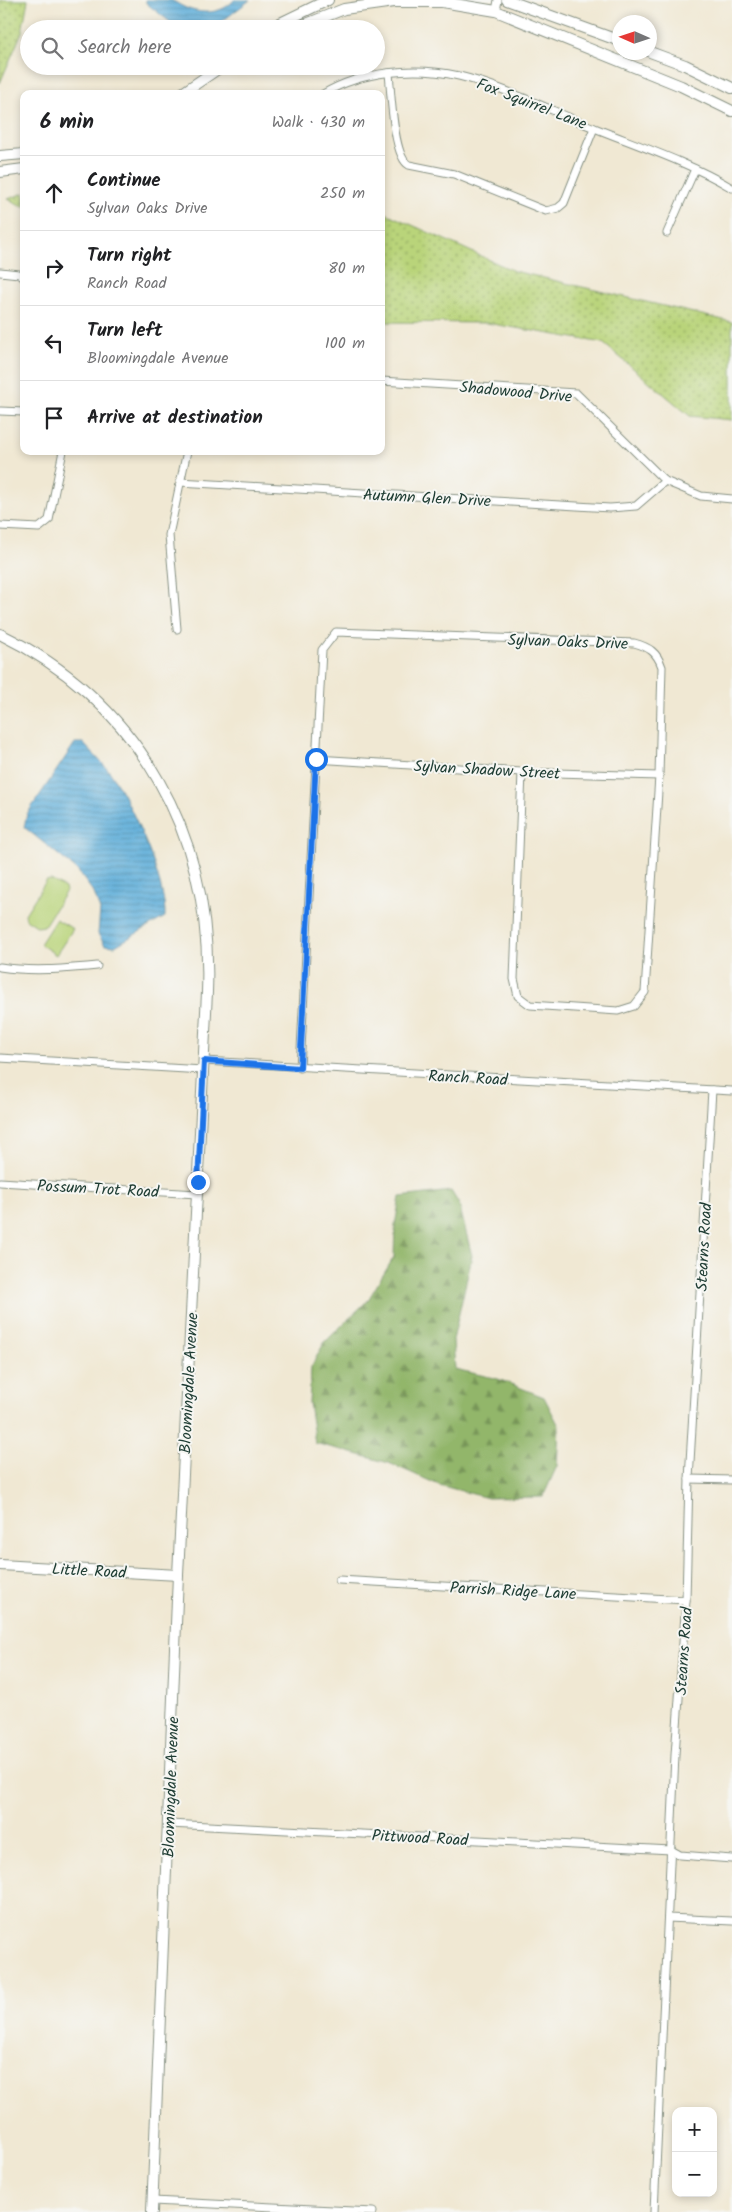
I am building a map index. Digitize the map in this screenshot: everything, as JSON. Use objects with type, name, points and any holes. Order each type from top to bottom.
[{"type":"street","points":[[287,20],[328,0]]},
{"type":"street","points":[[496,11],[498,0]]},
{"type":"street","points":[[507,0],[612,38]]},
{"type":"street","points":[[316,20],[344,9],[394,2],[442,2],[496,11],[681,86],[732,111]]},
{"type":"street","points":[[657,55],[685,65],[732,88]]},
{"type":"street","name":"Fox Squirrel Lane","points":[[385,74],[414,72],[458,76],[486,84],[695,169],[732,188]]},
{"type":"street","points":[[389,73],[398,148],[404,163],[409,166],[454,174],[546,211],[558,208],[564,204],[594,128]]},
{"type":"street","points":[[187,90],[209,75]]},
{"type":"street","name":"Fox Squirrel Lane","points":[[331,90],[348,82],[380,75]]},
{"type":"street","points":[[0,156],[20,154]]},
{"type":"street","points":[[0,172],[20,169]]},
{"type":"street","points":[[667,233],[695,169]]},
{"type":"street","points":[[0,272],[20,275]]},
{"type":"street","name":"Shadowood Drive","points":[[385,381],[576,393],[665,481],[701,496],[732,499]]},
{"type":"street","points":[[0,411],[20,412]]},
{"type":"street","points":[[0,526],[39,528],[49,520],[62,455]]},
{"type":"street","points":[[177,629],[169,535],[186,455]]},
{"type":"street","name":"Autumn Glen Drive","points":[[180,482],[610,508],[636,506],[665,481]]},
{"type":"street","name":"Sylvan Oaks Drive","points":[[300,1068],[322,650],[336,632],[634,643],[648,646],[659,657],[662,667],[659,776],[645,992],[634,1006],[618,1011],[530,1005],[518,996],[514,979],[522,772]]},
{"type":"street","name":"Bloomingdale Avenue","points":[[0,634],[58,669],[103,708],[141,752],[176,815],[197,873],[206,924],[208,968],[178,1575],[152,2212]]},
{"type":"street","name":"Sylvan Shadow Street","points":[[316,759],[522,772],[659,776]]},
{"type":"street","points":[[0,967],[24,970],[54,970],[97,966]]},
{"type":"street","name":"Ranch Road","points":[[0,1058],[300,1068],[732,1091]]},
{"type":"street","name":"Stearns Road","points":[[654,2212],[675,1755],[686,1600],[689,1479],[712,1090]]},
{"type":"street","name":"Possum Trot Road","points":[[0,1182],[197,1194]]},
{"type":"street","points":[[689,1479],[732,1480]]},
{"type":"street","name":"Little Road","points":[[0,1565],[178,1575]]},
{"type":"street","name":"Parrish Ridge Lane","points":[[339,1580],[686,1600]]},
{"type":"street","name":"Pittwood Road","points":[[169,1824],[672,1850],[680,1855],[732,1858]]},
{"type":"street","points":[[668,1918],[732,1922]]},
{"type":"street","points":[[153,2201],[373,2212]]},
{"type":"green space","points":[[0,0],[28,0],[24,20],[20,20],[20,37],[0,83]]},
{"type":"green space","points":[[20,194],[20,205],[8,199]]},
{"type":"green space","points":[[385,213],[514,271],[732,322],[732,420],[690,416],[603,343],[487,323],[385,322]]},
{"type":"green space","points":[[51,880],[65,888],[66,891],[44,926],[38,927],[26,919],[25,914],[46,881]]},
{"type":"green space","points":[[56,919],[73,929],[56,955],[40,944]]},
{"type":"green space","points":[[451,1191],[459,1204],[472,1256],[453,1340],[455,1369],[498,1379],[544,1397],[559,1426],[557,1466],[543,1497],[488,1498],[439,1485],[389,1463],[315,1443],[309,1403],[311,1367],[324,1343],[368,1300],[394,1257],[395,1225],[400,1197]]},
{"type":"water","points":[[146,0],[170,0],[191,10],[211,12],[224,8],[234,0],[250,0],[224,20],[168,20],[146,3]]},
{"type":"water","points":[[75,743],[83,743],[106,767],[118,784],[146,842],[164,902],[165,917],[115,946],[105,945],[98,934],[100,910],[94,893],[77,870],[24,827],[27,814]]},
{"type":"route","points":[[198,1182],[204,1061],[300,1068],[316,759]]}]
